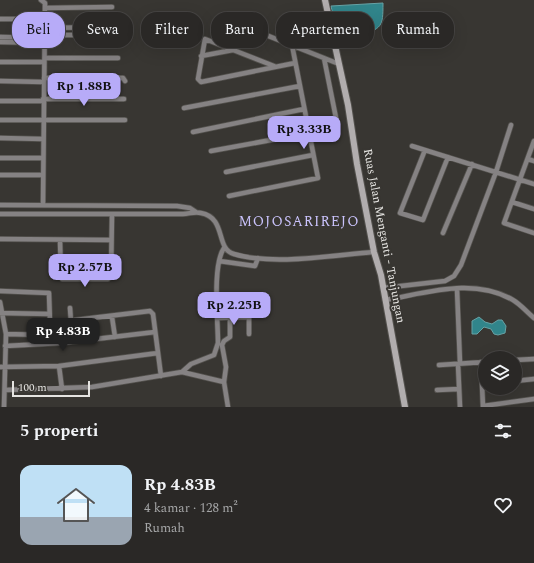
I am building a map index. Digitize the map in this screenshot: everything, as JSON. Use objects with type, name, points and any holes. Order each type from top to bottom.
[{"type":"main road","name":"Ruas Jalan Menganti - Tanjungan","points":[[325,0],[339,64],[374,252],[381,275],[405,407]]},
{"type":"street","points":[[41,0],[45,3],[45,12]]},
{"type":"street","points":[[45,8],[112,7]]},
{"type":"street","points":[[0,19],[12,19]]},
{"type":"street","points":[[0,37],[12,38]]},
{"type":"street","points":[[274,66],[205,39],[198,77],[200,82],[295,63]]},
{"type":"street","points":[[0,42],[12,41]]},
{"type":"street","points":[[43,204],[44,48]]},
{"type":"street","points":[[229,196],[318,178],[292,48]]},
{"type":"street","points":[[299,48],[339,64]]},
{"type":"street","points":[[202,56],[233,50]]},
{"type":"street","points":[[0,62],[118,58]]},
{"type":"street","points":[[324,58],[337,123]]},
{"type":"street","points":[[0,81],[123,78],[125,81]]},
{"type":"street","points":[[184,108],[300,86]]},
{"type":"street","points":[[0,101],[124,99]]},
{"type":"street","points":[[193,132],[304,109]]},
{"type":"street","points":[[0,120],[125,120]]},
{"type":"street","points":[[383,288],[445,281],[454,276],[461,265],[496,172],[511,125]]},
{"type":"street","points":[[211,151],[309,133]]},
{"type":"street","points":[[0,138],[43,139]]},
{"type":"street","points":[[534,142],[504,223],[534,233]]},
{"type":"street","points":[[412,146],[534,184]]},
{"type":"street","points":[[425,150],[400,213],[423,220],[448,157]]},
{"type":"street","points":[[226,172],[313,155]]},
{"type":"street","points":[[0,158],[43,158]]},
{"type":"street","points":[[528,159],[534,161]]},
{"type":"street","points":[[443,234],[472,164]]},
{"type":"street","points":[[0,175],[42,176]]},
{"type":"street","points":[[512,202],[534,209]]},
{"type":"street","points":[[0,204],[177,206],[190,208],[196,212],[205,214],[216,222],[219,227],[224,248],[227,252],[258,258],[283,259],[374,252]]},
{"type":"street","points":[[31,204],[31,214]]},
{"type":"street","points":[[106,205],[106,214]]},
{"type":"street","points":[[0,214],[189,214],[196,212]]},
{"type":"street","points":[[60,240],[60,275],[62,279],[104,280],[111,277],[112,214]]},
{"type":"street","points":[[0,239],[111,240]]},
{"type":"street","points":[[182,372],[191,364],[209,359],[216,352],[218,343],[218,261],[224,248]]},
{"type":"street","points":[[60,260],[111,258]]},
{"type":"street","points":[[218,261],[255,266],[258,258]]},
{"type":"street","points":[[385,300],[457,289],[479,288],[500,294],[514,301],[534,318]]},
{"type":"street","points":[[457,289],[460,407]]},
{"type":"street","points":[[0,291],[49,293],[50,323],[71,322],[150,311],[153,314],[161,376]]},
{"type":"street","points":[[0,302],[6,334],[2,367],[5,390],[3,405]]},
{"type":"street","points":[[70,308],[71,322]]},
{"type":"street","points":[[1,313],[49,314]]},
{"type":"street","points":[[112,317],[115,337]]},
{"type":"street","points":[[218,318],[249,317],[249,334]]},
{"type":"street","points":[[228,407],[224,382],[226,367],[222,345],[224,341],[230,337],[230,318]]},
{"type":"street","points":[[5,346],[62,343],[156,332]]},
{"type":"street","points":[[6,334],[44,335]]},
{"type":"street","points":[[216,352],[224,354]]},
{"type":"street","points":[[2,367],[59,366],[158,353]]},
{"type":"street","points":[[522,360],[534,359]]},
{"type":"street","points":[[439,365],[478,362]]},
{"type":"street","points":[[59,366],[62,389]]},
{"type":"street","points":[[5,390],[92,387],[182,372],[224,382]]},
{"type":"street","points":[[522,380],[534,379]]},
{"type":"street","points":[[437,390],[459,389]]},
{"type":"street","points":[[484,395],[483,407],[534,399]]},
{"type":"water","points":[[383,3],[380,26],[374,30],[374,12],[332,12],[331,6]]},
{"type":"water","points":[[479,317],[485,322],[492,324],[498,320],[502,320],[506,326],[505,333],[498,335],[494,334],[491,329],[484,327],[477,334],[472,334],[472,321]]},
{"type":"district","name":"MOJOSARIREJO","points":[[299,221]]}]
